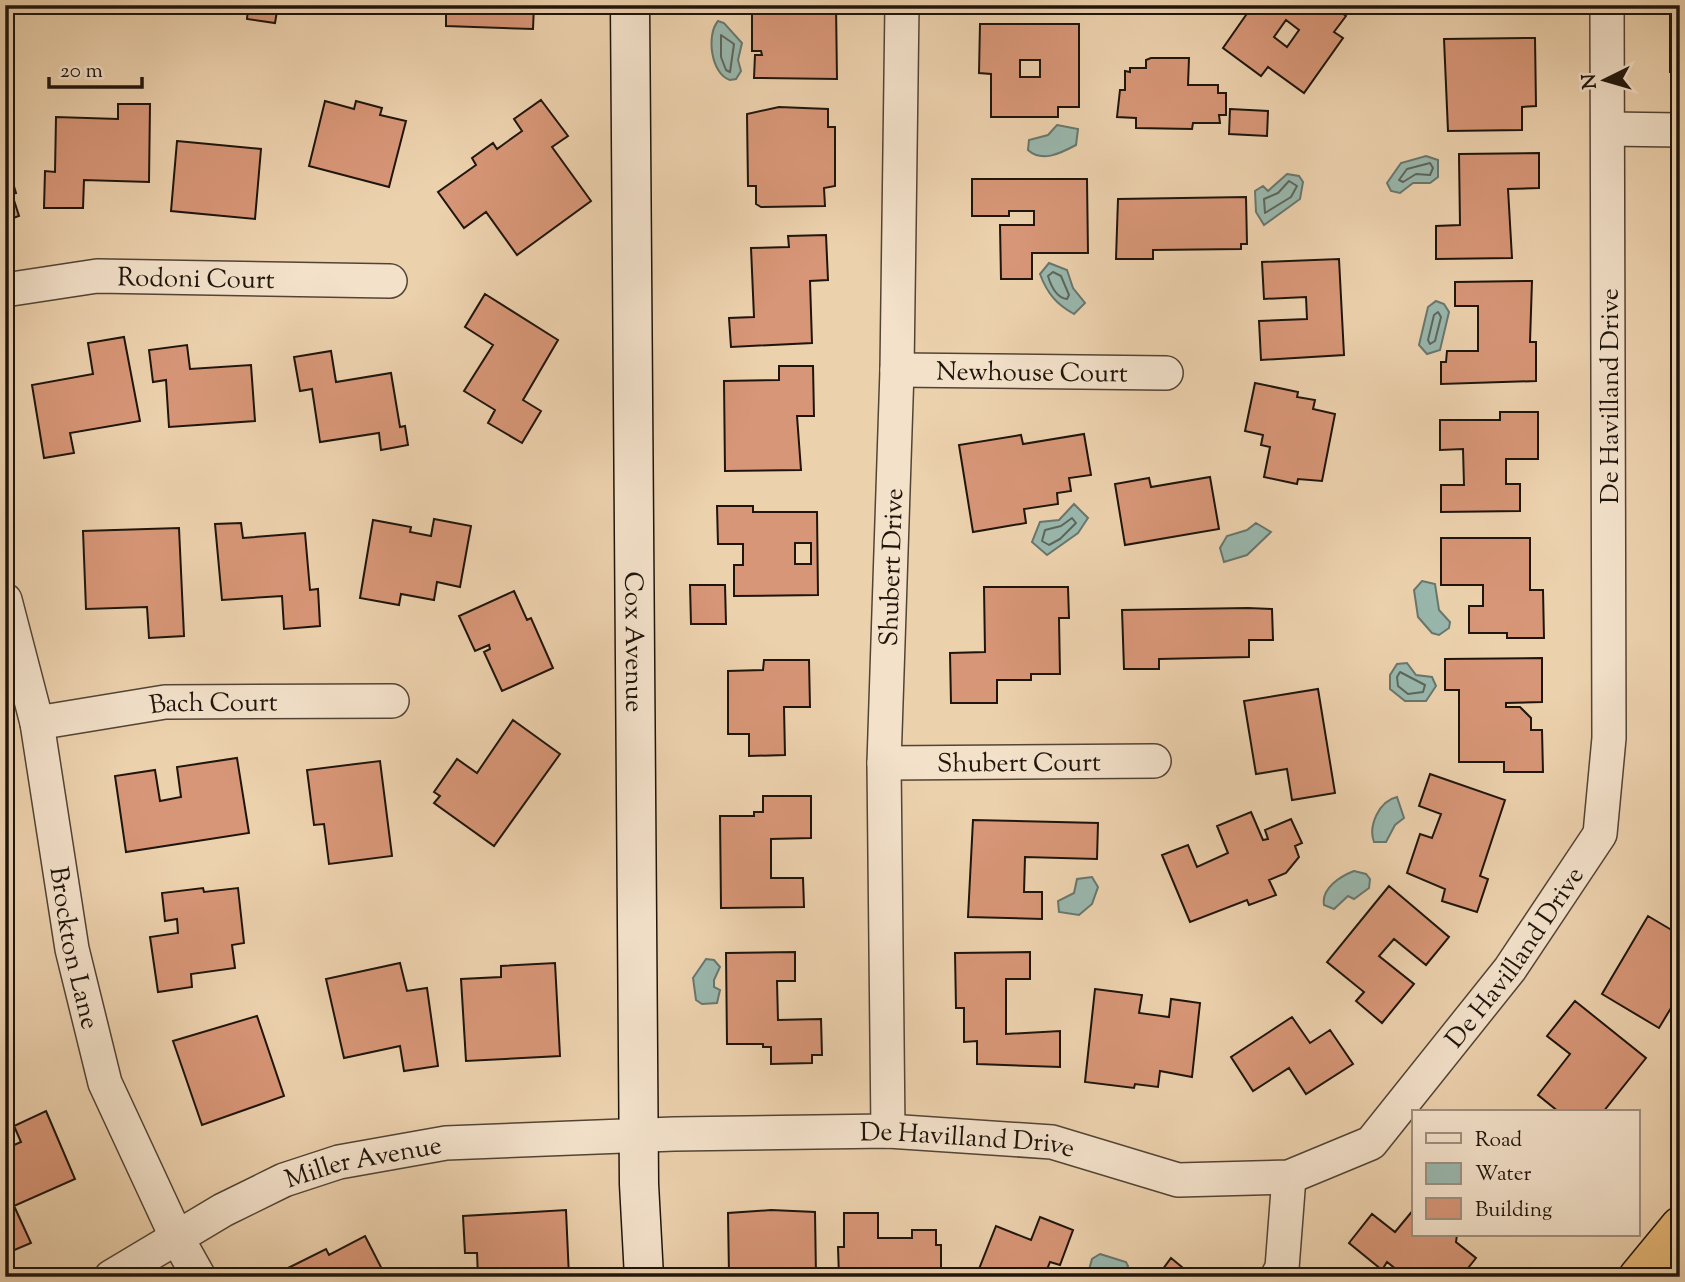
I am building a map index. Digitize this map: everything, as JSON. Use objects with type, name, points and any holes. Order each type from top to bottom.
[{"type":"highway","points":[[1639,1277],[1680,1226]]},
{"type":"main road","name":"Cox Avenue","points":[[631,5],[641,1136],[639,1184],[644,1277]]},
{"type":"street","name":"Shubert Drive","points":[[888,1131],[884,763],[897,370],[902,5]]},
{"type":"street","name":"De Havilland Drive","points":[[641,1136],[888,1131],[1052,1142],[1178,1180],[1289,1177],[1371,1143],[1510,969],[1600,834],[1609,738],[1607,5]]},
{"type":"street","points":[[1608,129],[1680,130]]},
{"type":"street","name":"Rodoni Court","points":[[5,289],[97,276],[390,281]]},
{"type":"street","name":"Newhouse Court","points":[[897,370],[1166,373]]},
{"type":"street","name":"Brockton Lane","points":[[5,600],[37,723],[72,949],[105,1083],[176,1236],[199,1277]]},
{"type":"street","name":"Bach Court","points":[[37,723],[165,702],[392,701]]},
{"type":"street","name":"Shubert Court","points":[[884,763],[1154,761]]},
{"type":"street","name":"Miller Avenue","points":[[111,1277],[176,1236],[284,1180],[339,1162],[446,1143],[641,1136]]},
{"type":"street","points":[[1277,1277],[1282,1268],[1289,1177]]},
{"type":"water","points":[[718,21],[724,23],[742,43],[738,60],[741,71],[736,79],[730,80],[718,70],[712,54],[712,35]]},
{"type":"water","points":[[1057,125],[1078,129],[1076,145],[1058,154],[1045,156],[1033,154],[1028,150],[1029,140],[1048,135]]},
{"type":"water","points":[[1426,156],[1438,160],[1438,177],[1430,183],[1413,183],[1400,193],[1391,191],[1387,183],[1401,163]]},
{"type":"water","points":[[1287,174],[1299,176],[1303,182],[1300,199],[1264,225],[1256,212],[1255,191],[1263,186],[1268,191]]},
{"type":"water","points":[[1049,263],[1067,270],[1073,288],[1085,303],[1074,314],[1057,302],[1043,281],[1040,274]]},
{"type":"water","points":[[1436,301],[1444,304],[1449,312],[1440,350],[1427,354],[1419,345],[1428,307]]},
{"type":"water","points":[[1074,504],[1088,518],[1078,533],[1047,555],[1032,542],[1040,522],[1059,520]]},
{"type":"water","points":[[1256,523],[1271,532],[1247,555],[1224,562],[1220,548],[1227,536],[1247,530]]},
{"type":"water","points":[[1422,581],[1435,584],[1439,610],[1450,622],[1449,628],[1439,635],[1432,633],[1418,617],[1414,590]]},
{"type":"water","points":[[1407,663],[1416,675],[1432,677],[1436,686],[1426,701],[1405,701],[1390,689],[1390,675],[1397,664]]},
{"type":"water","points":[[1397,797],[1404,818],[1395,825],[1386,842],[1374,842],[1376,815],[1385,803]]},
{"type":"water","points":[[1354,871],[1366,874],[1370,879],[1369,888],[1354,899],[1348,896],[1334,909],[1324,905],[1329,888],[1338,879]]},
{"type":"water","points":[[1092,877],[1098,887],[1092,904],[1079,915],[1059,912],[1058,901],[1074,893],[1077,879]]},
{"type":"water","points":[[706,959],[714,960],[720,967],[714,980],[714,987],[720,990],[717,1003],[702,1004],[696,1000],[693,978]]},
{"type":"water","points":[[1100,1254],[1126,1262],[1128,1266],[1125,1276],[1087,1277],[1092,1259]]},
{"type":"building","points":[[176,5],[212,5],[211,13],[175,8]]},
{"type":"building","points":[[225,5],[278,5],[275,23],[247,19],[248,9]]},
{"type":"building","points":[[446,5],[534,5],[533,29],[446,26]]},
{"type":"building","points":[[836,5],[837,79],[754,78],[755,55],[762,55],[761,51],[752,51],[752,7]]},
{"type":"building","points":[[1253,5],[1331,5],[1346,16],[1334,32],[1343,38],[1304,93],[1268,67],[1261,76],[1223,48]],"holes":[[[1286,20],[1299,30],[1287,47],[1274,37]]]},
{"type":"building","points":[[1680,5],[1680,72],[1670,72],[1670,6]]},
{"type":"building","points":[[980,24],[1079,24],[1079,107],[1058,107],[1058,117],[991,117],[991,74],[979,73]],"holes":[[[1020,60],[1040,60],[1040,77],[1020,77]]]},
{"type":"building","points":[[1535,38],[1536,106],[1522,107],[1522,130],[1448,131],[1444,39]]},
{"type":"building","points":[[1189,58],[1188,85],[1218,85],[1218,93],[1226,93],[1226,115],[1219,115],[1220,123],[1193,123],[1192,129],[1136,128],[1136,118],[1117,117],[1120,90],[1125,90],[1125,71],[1130,72],[1130,68],[1146,68],[1146,60]]},
{"type":"building","points":[[541,100],[568,136],[552,147],[591,201],[517,255],[486,212],[464,228],[438,192],[476,165],[472,158],[493,143],[497,149],[522,131],[514,119]]},
{"type":"building","points":[[325,101],[354,109],[356,101],[382,108],[380,115],[406,121],[389,187],[309,166]]},
{"type":"building","points":[[118,104],[150,104],[149,182],[84,180],[83,208],[44,208],[45,171],[55,172],[56,117],[118,119]]},
{"type":"building","points":[[779,107],[828,109],[828,127],[835,127],[835,186],[824,188],[825,206],[761,207],[756,204],[756,186],[748,186],[747,114]]},
{"type":"building","points":[[1230,109],[1268,111],[1267,136],[1229,134]]},
{"type":"building","points":[[177,141],[261,149],[255,219],[171,211]]},
{"type":"building","points":[[5,147],[13,173],[10,173],[16,193],[12,194],[19,216],[5,221]]},
{"type":"building","points":[[1539,153],[1539,188],[1508,189],[1512,258],[1436,259],[1436,226],[1460,225],[1459,154]]},
{"type":"building","points":[[972,179],[1087,179],[1088,253],[1032,253],[1032,279],[1001,279],[1000,225],[1034,225],[1034,211],[1009,211],[1009,216],[972,216]]},
{"type":"building","points":[[1246,197],[1247,244],[1241,244],[1241,249],[1153,250],[1153,259],[1116,259],[1118,199]]},
{"type":"building","points":[[826,235],[828,280],[810,281],[812,343],[731,347],[729,318],[754,317],[751,248],[789,247],[788,236]]},
{"type":"building","points":[[1339,259],[1344,355],[1261,360],[1259,321],[1307,319],[1306,297],[1264,299],[1262,262]]},
{"type":"building","points":[[1532,281],[1530,342],[1536,342],[1536,381],[1441,384],[1441,362],[1446,362],[1447,351],[1478,351],[1478,306],[1455,306],[1455,282]]},
{"type":"building","points":[[485,294],[558,340],[523,400],[541,411],[522,443],[488,423],[495,410],[464,391],[493,345],[465,327]]},
{"type":"building","points":[[124,337],[140,421],[70,433],[74,453],[44,458],[32,385],[93,374],[88,343]]},
{"type":"building","points":[[187,345],[190,369],[251,365],[255,421],[169,427],[166,380],[153,382],[149,350]]},
{"type":"building","points":[[331,351],[336,382],[391,373],[400,427],[405,426],[408,445],[381,450],[379,433],[320,442],[312,389],[300,391],[294,357]]},
{"type":"building","points":[[779,366],[813,366],[814,416],[797,416],[801,470],[725,471],[724,381],[779,380]]},
{"type":"building","points":[[1255,383],[1298,392],[1297,397],[1315,400],[1313,409],[1335,414],[1322,481],[1298,479],[1297,484],[1264,477],[1270,447],[1261,445],[1263,435],[1245,431]]},
{"type":"building","points":[[1500,412],[1538,412],[1538,459],[1506,459],[1506,484],[1520,484],[1520,511],[1441,512],[1441,485],[1464,485],[1463,449],[1440,450],[1440,420],[1500,420]]},
{"type":"building","points":[[1084,434],[1091,475],[1069,478],[1071,491],[1057,493],[1058,504],[1024,509],[1026,523],[973,532],[959,445],[1021,435],[1023,444]]},
{"type":"building","points":[[1210,477],[1219,529],[1125,545],[1115,484],[1149,478],[1151,487]]},
{"type":"building","points":[[717,506],[753,506],[753,512],[817,512],[818,595],[734,596],[734,565],[743,565],[743,544],[718,544]],"holes":[[[795,543],[811,543],[811,564],[795,564]]]},
{"type":"building","points":[[434,519],[471,526],[460,587],[437,582],[434,600],[401,594],[399,605],[360,598],[373,520],[411,527],[410,532],[431,536]]},
{"type":"building","points":[[241,523],[243,538],[305,533],[310,590],[318,589],[320,626],[284,629],[282,596],[222,600],[215,524]]},
{"type":"building","points":[[179,528],[184,636],[149,638],[147,607],[86,609],[83,531]]},
{"type":"building","points":[[1441,538],[1530,538],[1530,590],[1543,590],[1544,638],[1507,638],[1507,633],[1469,633],[1469,606],[1483,606],[1483,585],[1441,585]]},
{"type":"building","points":[[690,585],[725,585],[726,624],[691,624]]},
{"type":"building","points":[[984,587],[1068,587],[1069,618],[1059,618],[1060,674],[1031,674],[1031,680],[997,680],[997,703],[951,703],[950,653],[985,652]]},
{"type":"building","points":[[514,591],[527,620],[531,618],[553,668],[502,691],[484,652],[490,649],[489,645],[475,651],[459,616]]},
{"type":"building","points":[[1272,609],[1273,640],[1249,640],[1249,657],[1159,659],[1159,669],[1124,669],[1122,610]]},
{"type":"building","points":[[1542,658],[1542,702],[1506,703],[1506,707],[1520,707],[1531,718],[1531,730],[1542,730],[1543,772],[1504,772],[1504,762],[1459,762],[1459,690],[1445,690],[1445,659]]},
{"type":"building","points":[[764,660],[809,660],[810,707],[784,707],[785,755],[749,756],[749,734],[728,734],[728,671],[763,670]]},
{"type":"building","points":[[1318,689],[1335,793],[1292,800],[1287,769],[1256,774],[1244,701]]},
{"type":"building","points":[[513,720],[560,754],[494,846],[434,803],[440,796],[434,792],[457,759],[477,773]]},
{"type":"building","points":[[237,758],[249,833],[126,852],[115,776],[155,770],[160,801],[181,797],[177,767]]},
{"type":"building","points":[[380,761],[392,856],[329,864],[324,824],[314,825],[307,770]]},
{"type":"building","points":[[1430,774],[1505,800],[1480,876],[1488,879],[1477,912],[1442,901],[1445,889],[1407,873],[1420,834],[1432,838],[1441,814],[1419,806]]},
{"type":"building","points":[[763,796],[811,796],[811,838],[771,839],[771,878],[803,878],[804,907],[721,908],[720,816],[754,816],[754,812],[763,812]]},
{"type":"building","points":[[1251,812],[1263,840],[1268,839],[1265,830],[1291,819],[1302,843],[1295,846],[1299,857],[1286,873],[1269,880],[1276,895],[1249,905],[1247,900],[1190,922],[1162,855],[1188,845],[1197,867],[1228,853],[1217,826]]},
{"type":"building","points":[[973,820],[1098,823],[1097,859],[1025,857],[1024,892],[1042,892],[1042,919],[968,917]]},
{"type":"building","points":[[1389,886],[1449,937],[1426,965],[1394,939],[1379,956],[1414,984],[1382,1023],[1356,1001],[1364,992],[1327,962]]},
{"type":"building","points":[[203,888],[204,892],[238,888],[244,943],[232,945],[235,968],[191,974],[192,987],[158,992],[150,937],[178,933],[177,919],[165,921],[162,893]]},
{"type":"building","points":[[1648,916],[1680,935],[1680,993],[1659,1028],[1602,994]]},
{"type":"building","points":[[795,952],[795,981],[777,981],[778,1020],[821,1019],[822,1055],[812,1055],[812,1063],[771,1064],[771,1047],[763,1047],[763,1044],[727,1044],[726,953]]},
{"type":"building","points":[[1030,952],[1030,979],[1006,979],[1006,1034],[1060,1031],[1060,1067],[977,1064],[977,1041],[964,1042],[964,1008],[956,1008],[955,953]]},
{"type":"building","points":[[400,963],[407,991],[427,988],[438,1066],[404,1071],[400,1046],[344,1058],[326,979]]},
{"type":"building","points":[[555,963],[560,1056],[466,1061],[461,979],[501,977],[501,966]]},
{"type":"building","points":[[1095,989],[1142,995],[1139,1013],[1169,1017],[1171,999],[1200,1003],[1192,1077],[1160,1071],[1158,1087],[1135,1084],[1134,1088],[1085,1082]]},
{"type":"building","points":[[1575,1001],[1646,1058],[1605,1110],[1557,1110],[1538,1095],[1570,1054],[1547,1036]]},
{"type":"building","points":[[5,1011],[14,1056],[5,1058]]},
{"type":"building","points":[[257,1016],[284,1096],[202,1125],[173,1041]]},
{"type":"building","points":[[1292,1017],[1310,1043],[1330,1030],[1353,1064],[1306,1094],[1289,1068],[1253,1091],[1231,1057]]},
{"type":"building","points":[[46,1111],[75,1179],[5,1210],[5,1149],[21,1142],[14,1126]]},
{"type":"building","points":[[15,1208],[31,1243],[5,1254],[5,1213]]},
{"type":"building","points":[[566,1210],[569,1277],[478,1277],[477,1253],[465,1253],[463,1216]]},
{"type":"building","points":[[771,1210],[815,1212],[816,1277],[729,1274],[728,1213]]},
{"type":"building","points":[[1412,1211],[1412,1236],[1457,1236],[1456,1242],[1476,1258],[1461,1277],[1406,1277],[1387,1262],[1382,1270],[1349,1243],[1372,1214],[1395,1232]]},
{"type":"building","points":[[844,1213],[878,1213],[878,1238],[912,1238],[912,1230],[936,1230],[936,1245],[941,1245],[941,1277],[839,1277],[838,1247],[844,1247]]},
{"type":"building","points":[[1040,1217],[1073,1230],[1060,1265],[1050,1262],[1044,1277],[977,1274],[996,1226],[1031,1240]]},
{"type":"building","points":[[365,1236],[386,1277],[290,1277],[286,1269],[326,1249],[329,1255]]},
{"type":"building","points":[[1171,1258],[1194,1277],[1157,1277]]}]
